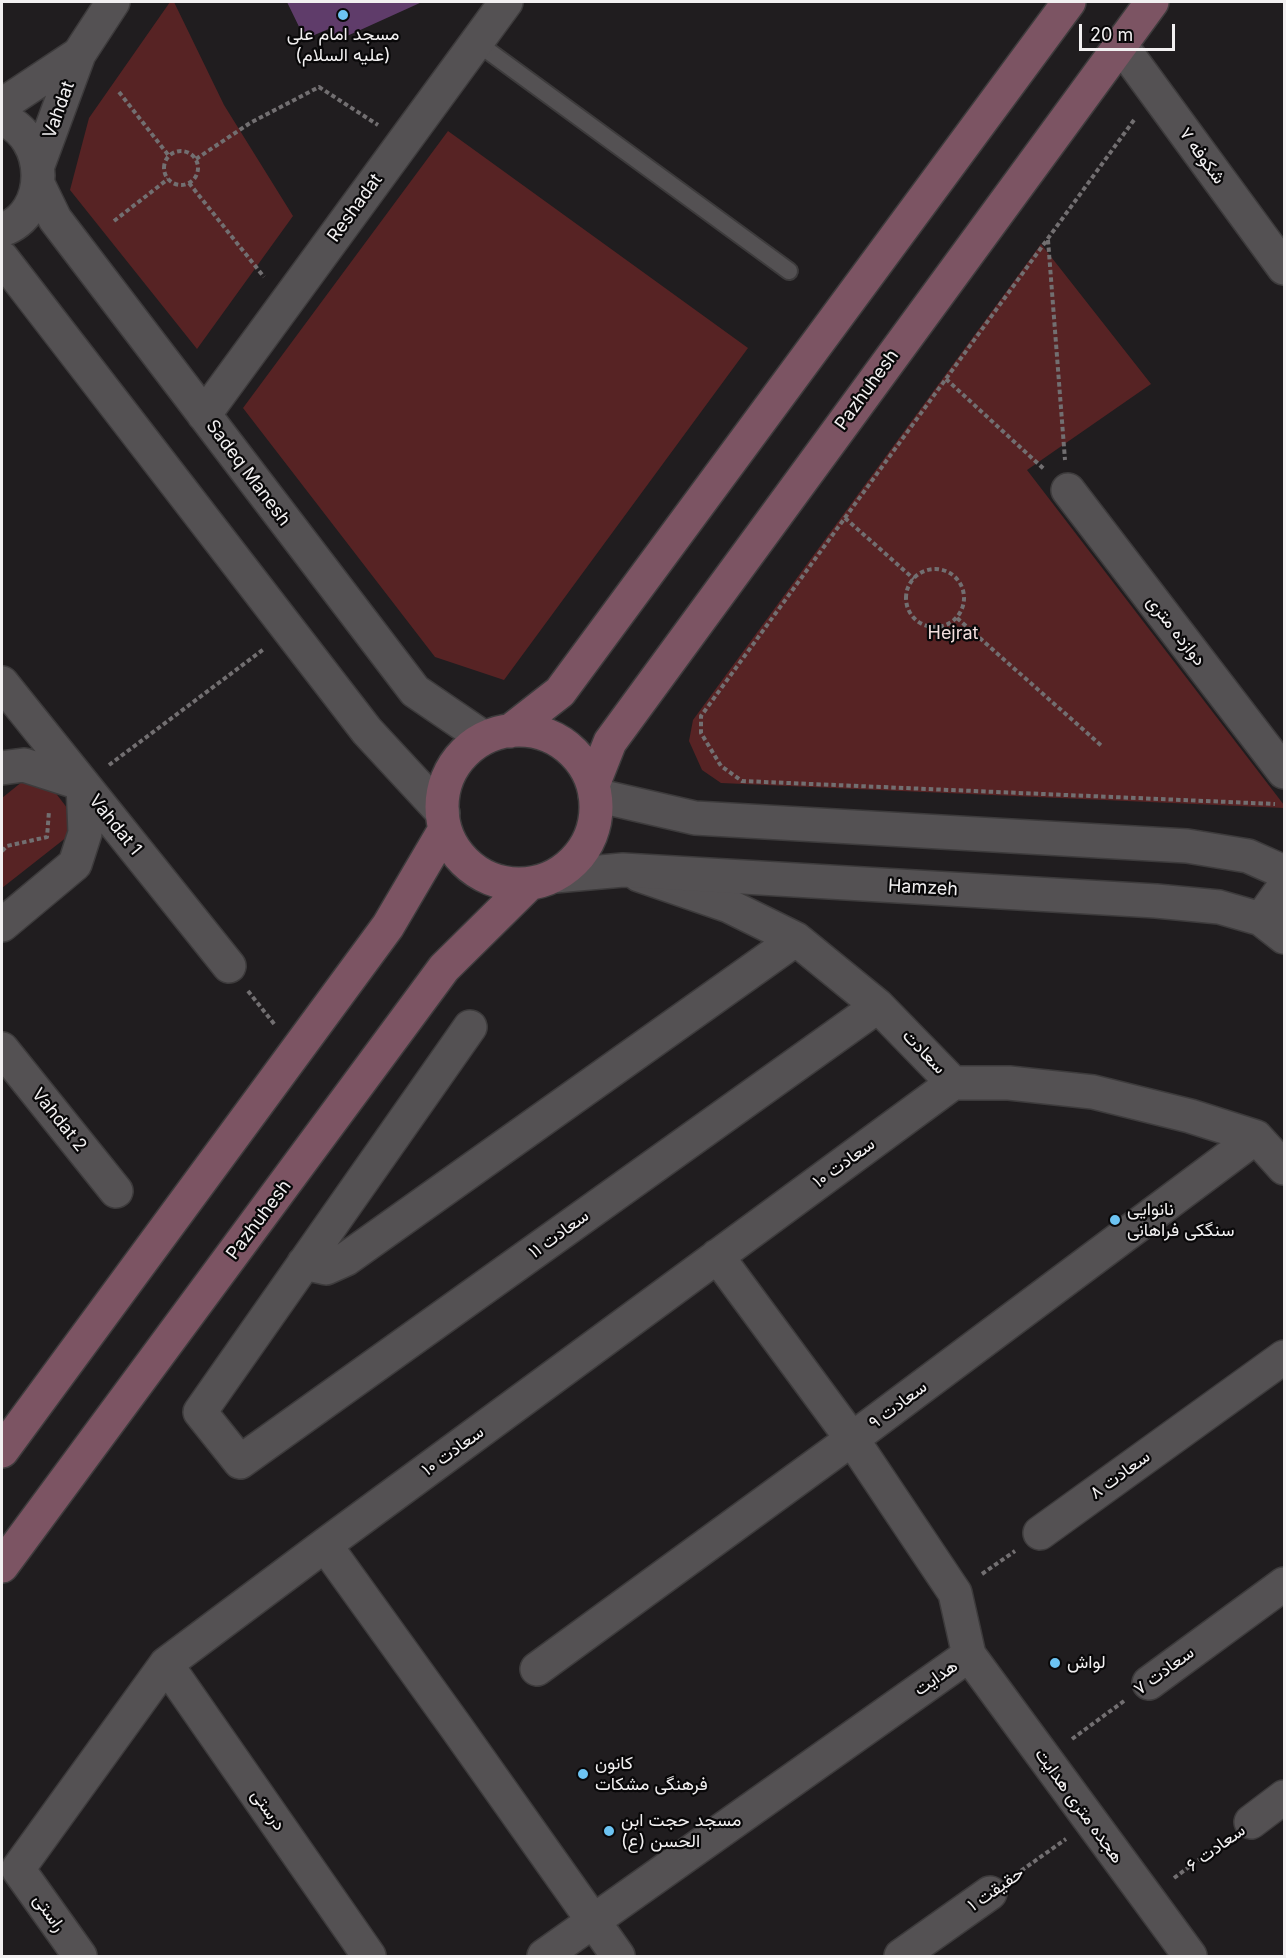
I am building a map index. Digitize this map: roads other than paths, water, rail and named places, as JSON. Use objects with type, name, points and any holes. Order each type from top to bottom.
[{"type":"main road","points":[[497,734],[536,732],[561,742],[581,761],[594,790],[597,811],[591,837],[576,860],[542,880],[502,882],[477,872],[457,853],[444,821],[442,803],[448,777],[463,754],[560,692],[1069,2]]},
{"type":"main road","name":"Pazhuhesh","points":[[594,790],[610,742],[1152,2]]},
{"type":"main road","points":[[2,1451],[388,926],[444,821]]},
{"type":"main road","name":"Pazhuhesh","points":[[2,1566],[444,968],[542,880]]},
{"type":"street","name":"Vahdat","points":[[2,230],[21,218],[32,202],[38,175],[79,54],[113,2]]},
{"type":"street","name":"Reshadat","points":[[204,415],[506,2]]},
{"type":"street","name":"شکوفه ۷","points":[[1120,44],[1284,268]]},
{"type":"street","name":"Vahdat","points":[[2,105],[79,54]]},
{"type":"street","name":"Sadeq Manesh","points":[[2,119],[21,132],[32,147],[38,175],[55,219],[415,691],[497,734]]},
{"type":"street","points":[[2,258],[288,631],[367,731],[444,821]]},
{"type":"street","name":"دوازده متری","points":[[1068,490],[1284,772]]},
{"type":"street","name":"Vahdat 1","points":[[2,683],[230,966]]},
{"type":"street","points":[[2,768],[24,765],[83,784],[85,833],[75,864],[2,925]]},
{"type":"street","points":[[594,790],[695,818],[1187,846],[1248,856],[1284,872]]},
{"type":"street","name":"Hamzeh","points":[[542,880],[623,870],[1156,901],[1219,907],[1273,928]]},
{"type":"street","name":"سعادت","points":[[623,870],[729,906],[796,939],[878,1006],[953,1083],[1010,1083],[1093,1092],[1190,1116],[1256,1137]]},
{"type":"street","points":[[1273,928],[1284,887]]},
{"type":"street","points":[[470,1027],[304,1263],[326,1268],[346,1259],[796,939]]},
{"type":"street","name":"سعادت ۱۱","points":[[304,1263],[200,1412],[240,1462],[878,1006]]},
{"type":"street","name":"Vahdat 2","points":[[2,1049],[116,1191]]},
{"type":"street","name":"سعادت ۱۰","points":[[18,1869],[166,1664],[324,1545],[953,1083]]},
{"type":"street","points":[[1256,1137],[1284,1168]]},
{"type":"street","name":"سعادت ۹","points":[[537,1669],[852,1439],[1256,1137]]},
{"type":"street","name":"هدایت","points":[[544,1956],[969,1655],[955,1593],[852,1439],[717,1256]]},
{"type":"street","name":"سعادت ۸","points":[[1040,1533],[1284,1357]]},
{"type":"street","points":[[324,1545],[618,1956]]},
{"type":"street","name":"سعادت ۷","points":[[1149,1683],[1284,1584]]},
{"type":"street","name":"هجده متری هدایت","points":[[969,1655],[1190,1956]]},
{"type":"street","name":"درستی","points":[[166,1664],[369,1956]]},
{"type":"street","name":"سعادت ۶","points":[[1251,1822],[1284,1797]]},
{"type":"street","name":"راستی","points":[[18,1869],[80,1956]]},
{"type":"street","name":"حقیقت ۱","points":[[901,1956],[990,1893]]},
{"type":"lane","points":[[476,42],[789,271]]},
{"type":"place","name":"مسجد امام علی (علیه السلام)","points":[[343,15]]},
{"type":"place","name":"نانوایی سنگکی فراهانی","points":[[1115,1220]]},
{"type":"place","name":"لواش","points":[[1055,1663]]},
{"type":"place","name":"کانون فرهنگی مشکات","points":[[583,1774]]},
{"type":"place","name":"مسجد حجت ابن الحسن (ع)","points":[[609,1831]]},
{"type":"park label","name":"Hejrat","points":[[953,634]]}]
